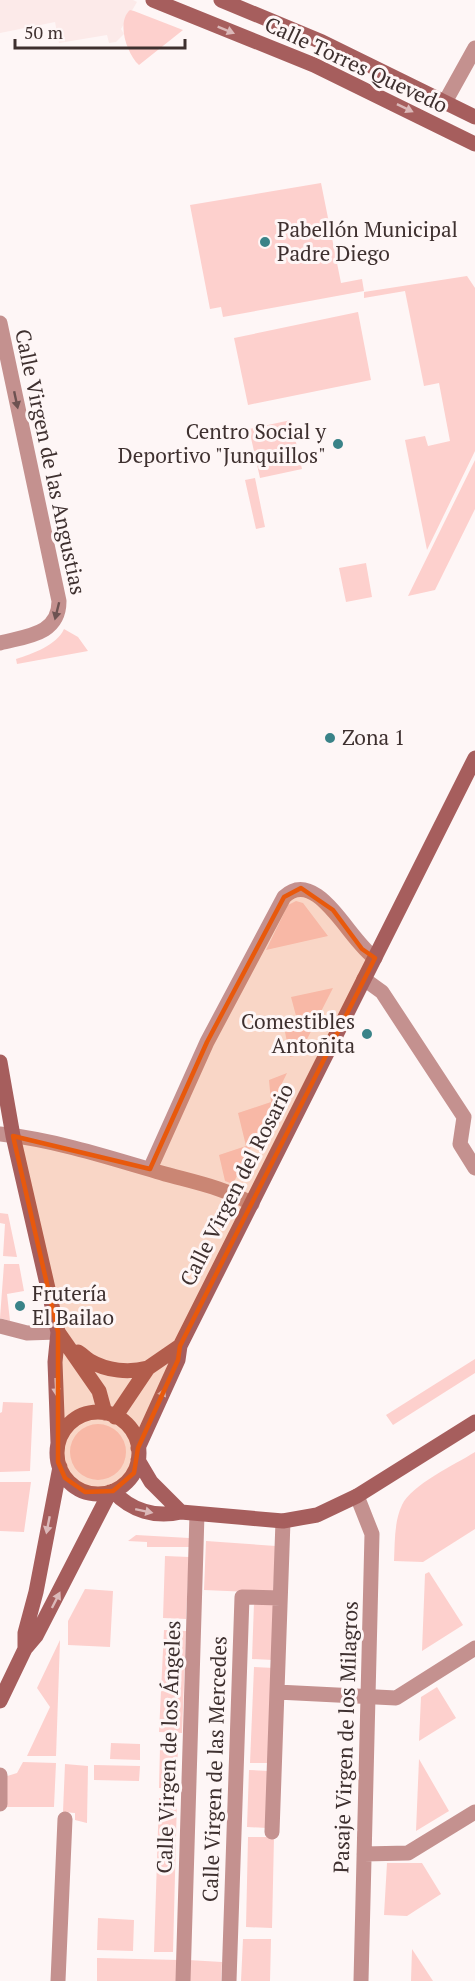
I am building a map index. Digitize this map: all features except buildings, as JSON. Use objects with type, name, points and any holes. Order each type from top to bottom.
[{"type":"street","name":"Calle Torres Quevedo","points":[[153,0],[314,66],[475,144]]},
{"type":"street","name":"Calle Torres Quevedo","points":[[220,0],[322,42],[475,117]]},
{"type":"street","points":[[445,102],[475,48]]},
{"type":"street","name":"Calle Virgen de las Angustias","points":[[0,322],[59,601],[58,612],[49,628],[0,643]]},
{"type":"street","name":"Calle Virgen del Rosario","points":[[138,1454],[178,1360],[180,1346],[475,758]]},
{"type":"street","points":[[150,1169],[228,1002],[284,897],[292,889],[301,888],[322,898],[362,950],[375,958]]},
{"type":"street","points":[[364,979],[382,992],[470,1118],[460,1144],[475,1168]]},
{"type":"street","points":[[0,1062],[6,1135],[58,1332],[55,1362],[60,1467],[36,1592],[25,1633],[24,1649]]},
{"type":"street","points":[[6,1135],[36,1138],[150,1169],[230,1192],[252,1204]]},
{"type":"street","points":[[0,1326],[27,1334],[58,1332]]},
{"type":"street","points":[[58,1332],[99,1391],[110,1415]]},
{"type":"street","name":"Calle Virgen del Rosario","points":[[110,1415],[148,1368],[180,1346]]},
{"type":"street","points":[[72,1350],[109,1368],[126,1372],[148,1368]]},
{"type":"street","points":[[58,1443],[71,1422],[81,1416],[110,1415],[129,1426],[138,1454],[151,1482],[181,1512]]},
{"type":"street","points":[[111,1492],[131,1508],[168,1515],[181,1512],[283,1521],[317,1515],[357,1496],[475,1422]]},
{"type":"street","points":[[60,1467],[65,1478],[86,1492],[111,1492],[125,1484],[134,1473],[138,1454]]},
{"type":"street","points":[[0,1701],[24,1649],[36,1636],[111,1492]]},
{"type":"street","name":"Pasaje Virgen de los Milagros","points":[[357,1496],[372,1534],[370,1696],[361,1981]]},
{"type":"street","name":"Calle Virgen de los Ángeles","points":[[183,1981],[197,1514]]},
{"type":"street","points":[[272,1832],[283,1521]]},
{"type":"street","name":"Calle Virgen de las Mercedes","points":[[229,1981],[242,1597],[280,1598]]},
{"type":"street","points":[[277,1692],[396,1698],[475,1648]]},
{"type":"street","points":[[0,1775],[0,1804]]},
{"type":"street","points":[[364,1854],[408,1853],[475,1812]]},
{"type":"street","points":[[58,1981],[65,1819]]},
{"type":"highlighted area","points":[[301,888],[333,910],[362,949],[375,958],[180,1346],[178,1360],[138,1448],[134,1473],[113,1491],[85,1492],[65,1478],[58,1462],[58,1332],[13,1136],[150,1169],[207,1042],[284,897]]},
{"type":"shaded area","points":[[0,0],[133,0],[137,2],[121,29],[124,34],[116,42],[109,43],[107,35],[59,43],[55,22],[0,33]]},
{"type":"shaded area","points":[[130,10],[183,30],[139,65],[127,46],[125,38],[124,22]]},
{"type":"shaded area","name":"Pabellón Municipal Padre Diego","points":[[321,183],[341,283],[362,279],[364,291],[223,317],[221,307],[210,309],[190,205]]},
{"type":"shaded area","points":[[467,276],[475,288],[475,451],[427,550],[405,440],[425,436],[428,446],[450,441],[439,383],[424,386],[405,291],[364,298],[364,292]]},
{"type":"shaded area","points":[[358,312],[371,380],[248,405],[234,338]]},
{"type":"shaded area","points":[[291,420],[302,469],[260,478],[249,429]]},
{"type":"shaded area","points":[[475,460],[475,509],[435,590],[408,596]]},
{"type":"shaded area","points":[[255,478],[265,527],[256,529],[245,480]]},
{"type":"shaded area","points":[[366,563],[372,597],[346,602],[339,568]]},
{"type":"shaded area","points":[[64,629],[78,637],[88,651],[17,664],[16,659],[50,644],[61,635]]},
{"type":"shaded area","points":[[296,901],[303,903],[328,936],[266,950],[288,905]]},
{"type":"shaded area","points":[[333,988],[299,1055],[290,1057],[285,1032],[299,1027],[291,997]]},
{"type":"shaded area","points":[[287,1073],[233,1184],[225,1181],[219,1155],[246,1146],[238,1113],[271,1102],[269,1080]]},
{"type":"shaded area","points":[[0,1213],[8,1214],[17,1257],[3,1256],[5,1224],[0,1223]]},
{"type":"shaded area","points":[[4,1264],[19,1264],[24,1291],[7,1294],[10,1321],[0,1318]]},
{"type":"shaded area","points":[[475,1359],[475,1373],[393,1425],[386,1415]]},
{"type":"shaded area","points":[[3,1402],[33,1403],[30,1471],[0,1472],[0,1413]]},
{"type":"shaded area","points":[[92,1424],[104,1424],[114,1428],[122,1436],[126,1452],[122,1468],[114,1476],[104,1480],[92,1480],[82,1476],[74,1468],[70,1458],[70,1446],[74,1436],[82,1428]]},
{"type":"shaded area","points":[[475,1452],[475,1529],[423,1562],[394,1561],[395,1532],[402,1505],[407,1497],[424,1483]]},
{"type":"shaded area","points":[[0,1482],[31,1482],[24,1532],[0,1531]]},
{"type":"shaded area","points":[[136,1535],[189,1538],[189,1547],[147,1547],[147,1542],[128,1541]]},
{"type":"shaded area","points":[[206,1541],[276,1546],[273,1593],[204,1590]]},
{"type":"shaded area","points":[[165,1556],[189,1557],[186,1619],[163,1618]]},
{"type":"shaded area","points":[[429,1572],[463,1625],[422,1651],[425,1574]]},
{"type":"shaded area","points":[[85,1589],[113,1591],[110,1647],[68,1645],[68,1621]]},
{"type":"shaded area","points":[[254,1603],[275,1604],[273,1660],[252,1659]]},
{"type":"shaded area","points":[[164,1630],[186,1631],[182,1733],[159,1732]]},
{"type":"shaded area","points":[[60,1640],[56,1756],[27,1756],[50,1707],[37,1688]]},
{"type":"shaded area","points":[[254,1667],[274,1668],[270,1763],[250,1763]]},
{"type":"shaded area","points":[[437,1687],[456,1718],[419,1741],[421,1697]]},
{"type":"shaded area","points":[[111,1743],[140,1744],[140,1760],[110,1759]]},
{"type":"shaded area","points":[[160,1748],[178,1749],[176,1788],[159,1788]]},
{"type":"shaded area","points":[[419,1759],[449,1811],[416,1831]]},
{"type":"shaded area","points":[[23,1762],[56,1763],[54,1807],[4,1807],[4,1777],[17,1773]]},
{"type":"shaded area","points":[[65,1764],[88,1766],[87,1823],[75,1820],[75,1813],[63,1812]]},
{"type":"shaded area","points":[[94,1765],[140,1766],[139,1781],[94,1780]]},
{"type":"shaded area","points":[[249,1770],[269,1771],[267,1828],[247,1827]]},
{"type":"shaded area","points":[[159,1798],[177,1799],[173,1952],[154,1952]]},
{"type":"shaded area","points":[[248,1837],[274,1837],[272,1928],[246,1927]]},
{"type":"shaded area","points":[[387,1863],[422,1863],[441,1894],[407,1916],[384,1915]]},
{"type":"shaded area","points":[[98,1918],[134,1920],[133,1951],[97,1950]]},
{"type":"shaded area","points":[[243,1939],[271,1939],[270,1981],[241,1981]]},
{"type":"shaded area","points":[[412,1949],[433,1981],[411,1981]]},
{"type":"shaded area","points":[[97,1958],[179,1960],[178,1981],[97,1981]]},
{"type":"shaded area","points":[[188,1960],[222,1962],[221,1981],[187,1981]]},
{"type":"place","name":"Pabellón Municipal Padre Diego","points":[[265,242]]},
{"type":"place","name":"Centro Social y Deportivo \"Junquillos\"","points":[[338,444]]},
{"type":"place","name":"Zona 1","points":[[330,738]]},
{"type":"place","name":"Comestibles Antoñita","points":[[367,1034]]},
{"type":"place","name":"Frutería El Bailao","points":[[20,1306]]}]
